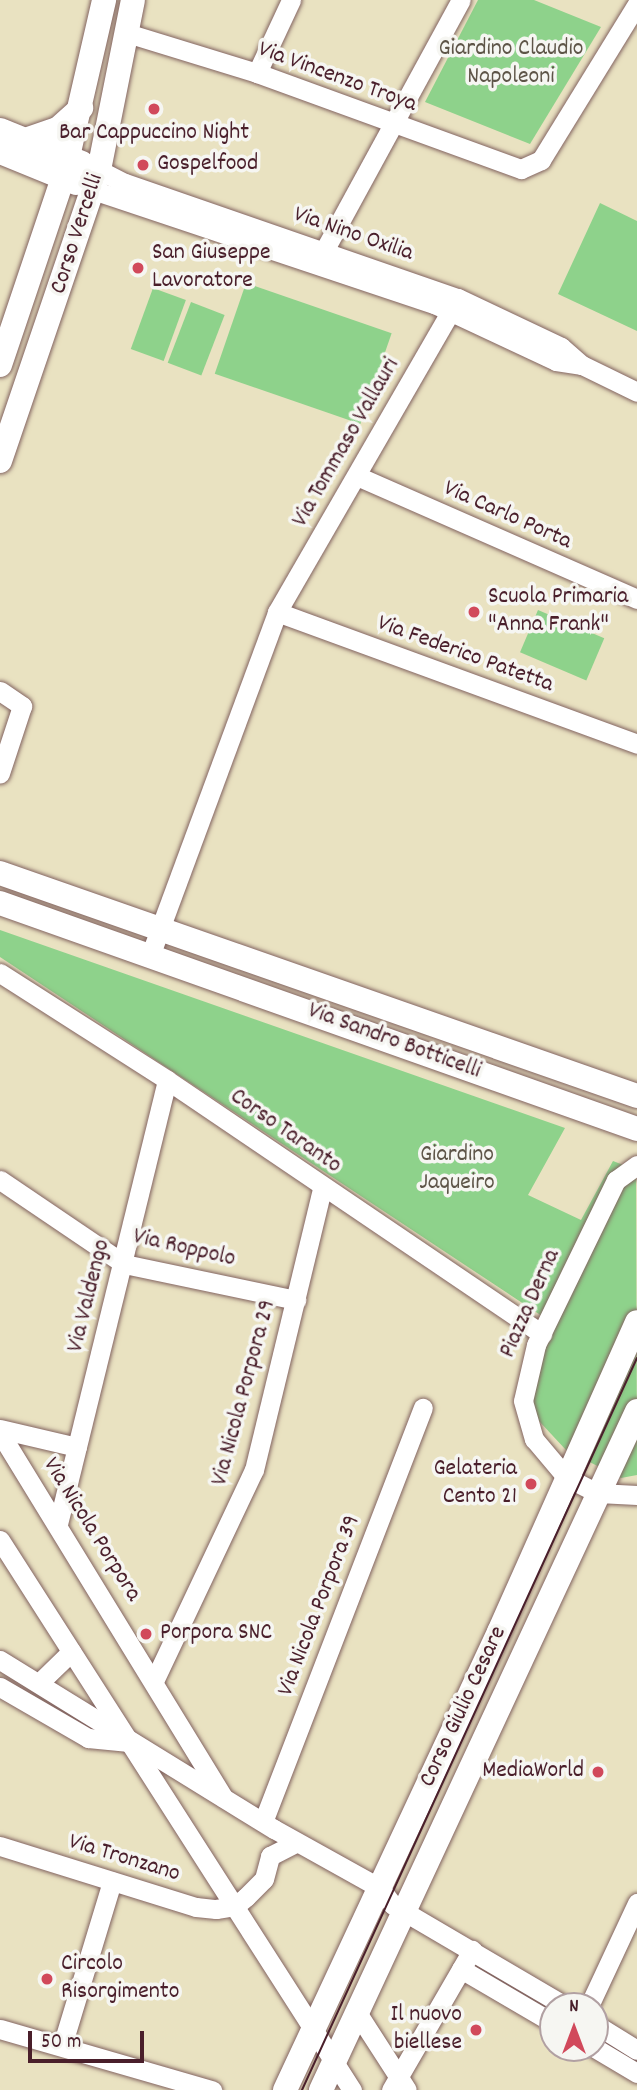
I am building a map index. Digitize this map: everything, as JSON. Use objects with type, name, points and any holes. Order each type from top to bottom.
[{"type":"main road","name":"Corso Vercelli","points":[[0,365],[6,327],[66,168],[104,0]]},
{"type":"main road","name":"Corso Vercelli","points":[[0,461],[96,180],[133,0]]},
{"type":"main road","points":[[25,140],[59,128],[80,108]]},
{"type":"main road","points":[[0,130],[25,140],[66,168]]},
{"type":"main road","points":[[0,152],[66,168],[96,180]]},
{"type":"main road","name":"Via Sandro Botticelli","points":[[0,873],[637,1096]]},
{"type":"main road","name":"Via Sandro Botticelli","points":[[0,903],[637,1129]]},
{"type":"main road","name":"Corso Giulio Cesare","points":[[285,2090],[380,1888],[637,1322]]},
{"type":"main road","name":"Corso Giulio Cesare","points":[[321,2090],[637,1411]]},
{"type":"street","points":[[257,73],[291,0]]},
{"type":"street","points":[[320,258],[461,0]]},
{"type":"street","name":"Via Vincenzo Troya","points":[[127,33],[257,73],[513,167],[530,168],[541,160],[637,4]]},
{"type":"street","name":"Via Nino Oxilia","points":[[96,180],[125,183],[320,258],[454,304],[556,361],[582,365],[637,392]]},
{"type":"street","name":"Via Tommaso Vallauri","points":[[277,612],[454,304]]},
{"type":"street","name":"Via Carlo Porta","points":[[357,477],[637,599]]},
{"type":"street","points":[[150,956],[277,612]]},
{"type":"street","name":"Via Federico Patetta","points":[[277,612],[637,744]]},
{"type":"street","points":[[0,691],[18,699],[22,706],[0,773]]},
{"type":"street","name":"Corso Taranto","points":[[0,973],[167,1080],[322,1188],[542,1334]]},
{"type":"street","name":"Via Valdengo","points":[[58,1524],[124,1264],[167,1080]]},
{"type":"street","name":"Piazza Derna","points":[[637,1165],[616,1180],[542,1334],[524,1381],[524,1411],[534,1439],[566,1477],[598,1493],[637,1495]]},
{"type":"street","name":"Via Roppolo","points":[[0,1180],[124,1264],[296,1300]]},
{"type":"street","name":"Via Nicola Porpora 29","points":[[155,1679],[254,1470],[322,1188]]},
{"type":"street","name":"Via Nicola Porpora 39","points":[[263,1822],[423,1408]]},
{"type":"street","points":[[0,1431],[77,1447]]},
{"type":"street","name":"Via Nicola Porpora","points":[[0,1431],[155,1679],[225,1799]]},
{"type":"street","name":"Via Nicola Porpora","points":[[0,1540],[352,2090]]},
{"type":"street","points":[[39,1683],[71,1652]]},
{"type":"street","points":[[0,1660],[107,1723],[129,1742]]},
{"type":"street","points":[[0,1687],[88,1738],[129,1742]]},
{"type":"street","name":"Via Nicola Porpora","points":[[129,1742],[380,1888],[386,1900],[542,1992]]},
{"type":"street","points":[[234,1906],[264,1879],[270,1856],[297,1842]]},
{"type":"street","name":"Via Tronzano","points":[[0,1846],[202,1908],[234,1906]]},
{"type":"street","points":[[62,2046],[112,1881]]},
{"type":"street","points":[[596,1992],[637,1903]]},
{"type":"street","points":[[399,2086],[472,1950]]},
{"type":"street","points":[[461,1969],[539,2015]]},
{"type":"street","points":[[358,2014],[399,2086]]},
{"type":"street","points":[[0,2029],[212,2090]]},
{"type":"street","points":[[609,2033],[637,2050]]},
{"type":"street","points":[[609,2056],[637,2073]]},
{"type":"green space","name":"Giardino Claudio Napoleoni","points":[[478,0],[534,0],[601,27],[530,144],[425,102]]},
{"type":"green space","points":[[600,203],[637,221],[637,331],[558,294]]},
{"type":"green space","points":[[246,283],[392,333],[360,424],[215,374]]},
{"type":"green space","points":[[153,288],[186,300],[164,361],[131,349]]},
{"type":"green space","points":[[191,302],[225,315],[201,376],[168,363]]},
{"type":"green space","points":[[538,610],[604,638],[586,680],[520,652]]},
{"type":"green space","name":"Giardino Jaqueiro","points":[[0,930],[565,1128],[528,1195],[581,1220],[613,1161],[636,1170],[637,1475],[621,1478],[566,1450],[539,1421],[527,1396],[548,1320],[0,957]]},
{"type":"tram line","points":[[302,2090],[637,1358]]},
{"type":"place","name":"Bar Cappuccino Night","points":[[154,109]]},
{"type":"place","name":"Gospelfood","points":[[143,165]]},
{"type":"place","name":"San Giuseppe Lavoratore","points":[[138,268]]},
{"type":"place","name":"Scuola Primaria \"Anna Frank\"","points":[[474,612]]},
{"type":"place","name":"Gelateria Cento 21","points":[[531,1484]]},
{"type":"place","name":"Porpora SNC","points":[[146,1634]]},
{"type":"place","name":"MediaWorld","points":[[598,1772]]},
{"type":"place","name":"Circolo Risorgimento","points":[[47,1979]]},
{"type":"place","name":"Il nuovo biellese","points":[[476,2030]]}]
